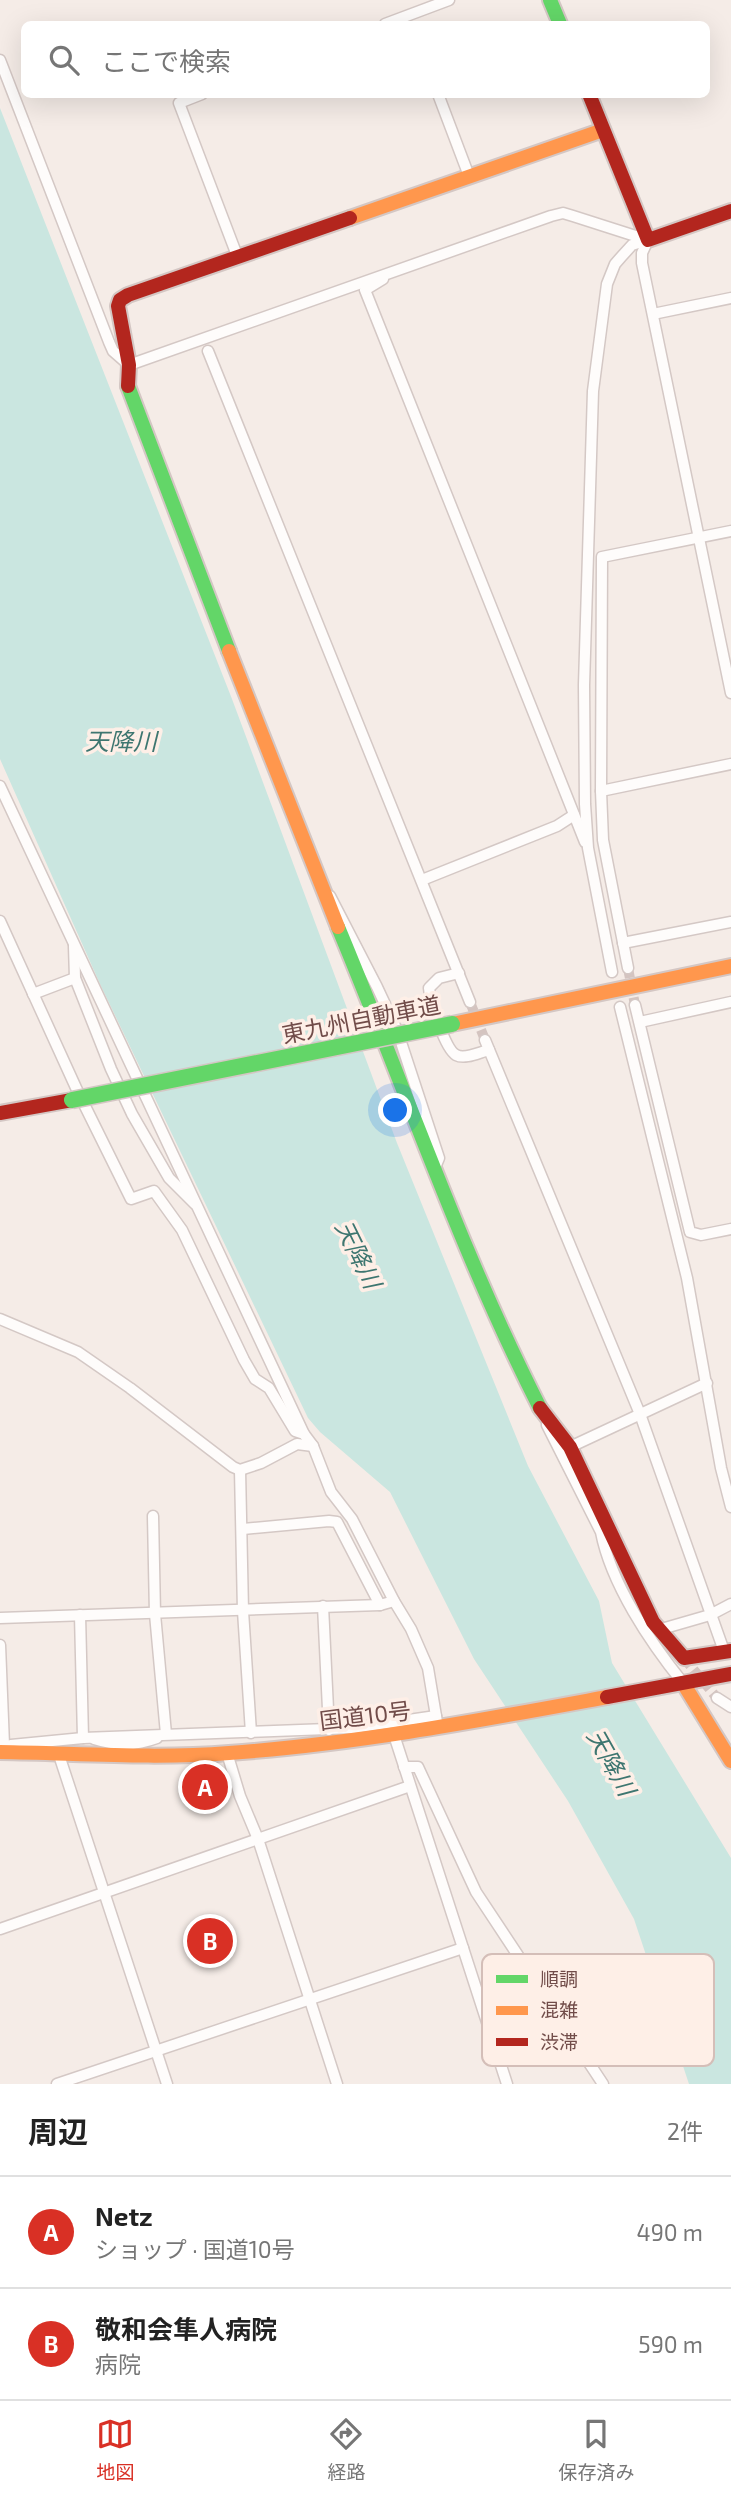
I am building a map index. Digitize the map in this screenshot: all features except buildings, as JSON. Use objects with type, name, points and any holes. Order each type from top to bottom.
[{"type":"main road","points":[[550,0],[559,21]]},
{"type":"main road","points":[[591,98],[648,240],[731,211]]},
{"type":"main road","points":[[603,130],[128,295],[120,300],[118,306],[129,365],[126,373],[133,403],[318,881],[368,999],[434,1170],[513,1354],[540,1408],[570,1447],[640,1596],[650,1628],[684,1658],[727,1651]]},
{"type":"main road","name":"東九州自動車道","points":[[0,1113],[731,966]]},
{"type":"main road","name":"国道10号","points":[[1,1747],[58,1752],[127,1750],[227,1753],[394,1735],[443,1723],[731,1674]]},
{"type":"main road","points":[[683,1683],[731,1761]]},
{"type":"street","points":[[409,20],[449,0]]},
{"type":"street","points":[[0,60],[109,342],[113,351],[129,365],[563,213],[648,240]]},
{"type":"street","points":[[192,98],[179,103],[238,258]]},
{"type":"street","points":[[440,98],[469,176]]},
{"type":"street","points":[[648,240],[642,253],[642,263],[731,693]]},
{"type":"street","points":[[612,972],[588,848],[585,804],[583,685],[593,391],[607,284],[615,264],[632,245],[648,240]]},
{"type":"street","points":[[398,269],[365,290],[588,848]]},
{"type":"street","points":[[653,314],[731,298]]},
{"type":"street","points":[[208,351],[470,1002]]},
{"type":"street","points":[[628,968],[603,840],[602,557],[731,531]]},
{"type":"street","points":[[601,791],[731,764]]},
{"type":"street","points":[[0,786],[201,1209],[304,1434],[313,1446],[331,1492],[352,1519],[411,1629],[429,1668],[443,1723],[329,1730],[83,1738],[1,1747],[0,1645]]},
{"type":"street","points":[[422,880],[557,826],[573,815]]},
{"type":"street","points":[[0,921],[131,1199],[153,1191],[182,1230],[255,1379],[269,1388],[295,1431],[304,1434]]},
{"type":"street","points":[[623,943],[731,922]]},
{"type":"street","points":[[74,940],[75,978],[132,1114],[169,1178],[201,1209]]},
{"type":"street","points":[[459,973],[439,978],[429,988],[439,1022],[450,1049],[457,1055],[466,1056],[487,1045],[640,1414],[710,1615],[727,1651]]},
{"type":"street","points":[[33,994],[75,978]]},
{"type":"street","points":[[640,1022],[731,1002]]},
{"type":"street","points":[[731,1228],[701,1235],[690,1232],[636,1007],[620,1009],[687,1278],[726,1467],[731,1507]]},
{"type":"street","points":[[0,1319],[78,1352],[240,1470],[261,1463],[297,1444],[313,1446]]},
{"type":"street","points":[[570,1447],[707,1383]]},
{"type":"street","points":[[540,1408],[563,1460],[601,1532],[604,1548],[683,1683]]},
{"type":"street","points":[[240,1470],[243,1611],[251,1733]]},
{"type":"street","points":[[153,1516],[155,1614],[166,1734]]},
{"type":"street","points":[[243,1529],[337,1522],[380,1605]]},
{"type":"street","points":[[0,1618],[243,1611],[380,1605],[394,1601]]},
{"type":"street","points":[[650,1628],[710,1615],[731,1604]]},
{"type":"street","points":[[323,1606],[329,1730]]},
{"type":"street","points":[[80,1615],[83,1738]]},
{"type":"street","points":[[717,1698],[731,1707]]},
{"type":"street","points":[[83,1738],[127,1750],[166,1734]]},
{"type":"street","points":[[394,1735],[482,2007]]},
{"type":"street","points":[[58,1752],[167,2084]]},
{"type":"street","points":[[227,1753],[240,1796],[258,1839],[337,2084]]},
{"type":"street","points":[[404,1766],[418,1767],[476,1892],[518,1954]]},
{"type":"street","points":[[0,1929],[410,1786]]},
{"type":"street","points":[[57,2084],[463,1948]]},
{"type":"street","points":[[501,2066],[507,2084]]},
{"type":"street","points":[[591,2066],[603,2084]]},
{"type":"water","name":"天降川","points":[[0,108],[232,699],[397,1143],[528,1466],[599,1601],[612,1663],[731,1858],[731,2084],[689,2084],[683,2066],[714,2066],[714,1954],[646,1954],[634,1919],[568,1801],[474,1659],[390,1492],[320,1432],[308,1418],[100,984],[0,759]]},
{"type":"tunnel","points":[[628,968],[635,1005]]},
{"type":"tunnel","points":[[470,1002],[485,1040]]},
{"type":"tunnel","points":[[684,1658],[717,1698]]},
{"type":"traffic: fast","points":[[550,0],[559,21]]},
{"type":"traffic: fast","points":[[128,386],[229,651]]},
{"type":"traffic: fast","points":[[338,927],[459,1230],[540,1408]]},
{"type":"traffic: fast","points":[[72,1100],[452,1024]]},
{"type":"traffic: slow","points":[[350,218],[603,130]]},
{"type":"traffic: slow","points":[[229,651],[338,927]]},
{"type":"traffic: slow","points":[[452,1024],[731,966]]},
{"type":"traffic: slow","points":[[683,1683],[731,1761]]},
{"type":"traffic: slow","points":[[0,1752],[172,1756],[277,1749],[419,1730],[607,1697]]},
{"type":"traffic: jam","points":[[591,98],[648,240],[731,211]]},
{"type":"traffic: jam","points":[[128,386],[129,365],[118,306],[120,300],[350,218]]},
{"type":"traffic: jam","points":[[0,1113],[72,1100]]},
{"type":"traffic: jam","points":[[540,1408],[570,1447],[653,1622],[684,1658],[731,1651]]},
{"type":"traffic: jam","points":[[607,1697],[731,1674]]},
{"type":"place","name":"Netz","points":[[205,1787]]},
{"type":"place","name":"敬和会隼人病院","points":[[210,1941]]}]
